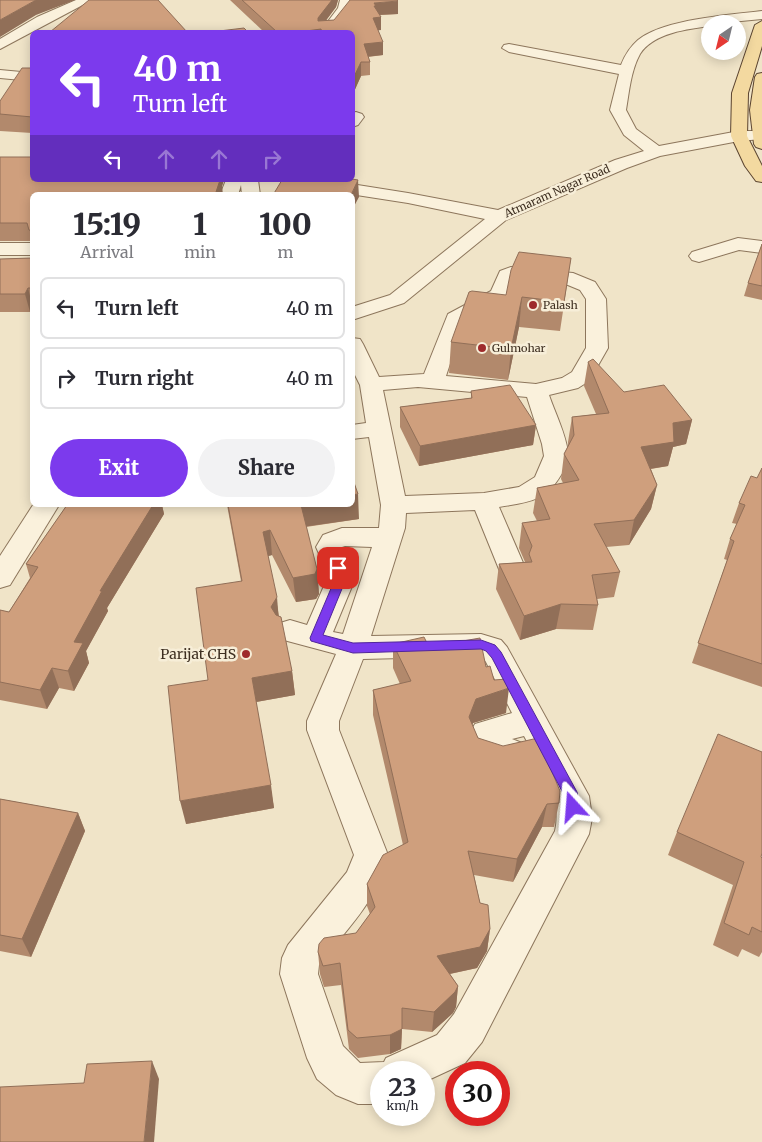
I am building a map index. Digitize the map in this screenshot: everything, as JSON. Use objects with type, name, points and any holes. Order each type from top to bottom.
[{"type":"main road","points":[[762,25],[740,93],[738,136],[753,166],[762,177]]},
{"type":"main road","points":[[761,82],[761,140]]},
{"type":"street","points":[[0,45],[42,20],[86,0]]},
{"type":"street","points":[[328,30],[344,8],[346,0]]},
{"type":"street","points":[[656,152],[630,132],[618,110],[635,50],[646,40],[665,31],[696,24],[762,15]]},
{"type":"street","points":[[509,48],[628,71]]},
{"type":"street","points":[[2,82],[30,78]]},
{"type":"street","points":[[743,81],[761,82]]},
{"type":"street","name":"Atmaram Nagar Road","points":[[355,313],[397,299],[500,216],[620,164],[656,152],[738,136],[761,140]]},
{"type":"street","points":[[316,182],[500,216]]},
{"type":"street","points":[[699,256],[738,244],[762,247]]},
{"type":"street","points":[[0,249],[30,249]]},
{"type":"street","points":[[371,385],[418,380],[536,391],[570,384],[581,376],[597,348],[596,299],[588,286],[580,281],[566,277],[519,272],[507,275],[500,294],[455,318],[432,381]]},
{"type":"street","points":[[355,350],[371,385],[366,430],[394,505],[392,528],[353,648],[323,721],[323,730],[371,855],[368,869],[360,884],[300,958],[298,974],[327,1058],[334,1070],[347,1079],[370,1085]]},
{"type":"street","points":[[394,505],[484,500],[526,494],[544,483],[552,470],[556,456],[554,444],[536,391]]},
{"type":"street","points":[[484,500],[513,572]]},
{"type":"street","points":[[0,578],[45,507]]},
{"type":"street","points":[[388,539],[342,537],[332,541],[329,547],[335,558],[341,579],[303,634],[353,648],[481,645],[491,648],[497,655],[572,796],[575,818],[572,834],[461,1038],[451,1049],[424,1061]]},
{"type":"building","points":[[0,0],[36,0],[0,20]]},
{"type":"building","points":[[89,0],[158,0],[185,30],[52,30]]},
{"type":"building","points":[[242,0],[332,0],[318,18],[318,21],[334,20],[350,0],[398,1],[374,3],[381,17],[373,18],[383,42],[364,44],[370,62],[361,62],[355,75],[355,30],[275,30]]},
{"type":"building","points":[[244,28],[246,30],[228,30]]},
{"type":"building","points":[[22,68],[30,68],[30,117],[0,114],[0,101]]},
{"type":"building","points":[[0,157],[30,157],[30,182],[219,182],[216,192],[30,192],[30,230],[27,223],[0,223]]},
{"type":"building","points":[[355,180],[358,180],[352,192],[275,192],[281,182],[355,182]]},
{"type":"building","points":[[762,244],[762,286],[748,283]]},
{"type":"building","points":[[519,252],[571,258],[564,302],[522,297],[511,349],[451,342],[469,292],[506,295],[511,270]]},
{"type":"building","points":[[30,258],[30,288],[28,288],[25,294],[0,294],[0,259]]},
{"type":"building","points":[[593,359],[624,392],[664,385],[692,420],[673,423],[674,442],[641,447],[657,485],[634,520],[594,524],[620,572],[592,575],[598,605],[561,604],[524,616],[499,564],[532,562],[529,554],[532,546],[522,523],[550,519],[537,488],[579,480],[564,454],[574,435],[572,417],[609,413],[588,362]]},
{"type":"building","points":[[510,385],[536,425],[420,446],[400,407],[472,398],[471,391]]},
{"type":"building","points":[[762,468],[762,664],[698,643],[734,541],[730,539],[745,505],[739,503],[751,476],[757,478]]},
{"type":"building","points":[[66,507],[152,507],[100,591],[102,591],[74,642],[83,643],[68,671],[52,668],[40,690],[0,682],[0,610],[9,612],[38,567],[26,564]]},
{"type":"building","name":"Parijat CHS","points":[[228,507],[302,507],[317,569],[315,574],[293,578],[270,530],[263,532],[277,597],[271,607],[276,615],[281,617],[292,671],[252,678],[271,785],[180,801],[168,686],[208,680],[196,588],[242,581]]},
{"type":"building","points":[[424,637],[429,647],[480,638],[486,667],[490,666],[494,680],[507,679],[509,688],[476,699],[469,717],[478,738],[503,746],[538,738],[560,791],[559,803],[547,804],[517,859],[468,851],[480,903],[488,905],[490,929],[480,947],[437,956],[458,986],[455,992],[434,1012],[402,1008],[402,1029],[390,1035],[357,1038],[348,1030],[340,963],[323,966],[318,952],[319,944],[324,938],[356,933],[375,907],[367,884],[383,855],[408,842],[373,690],[411,681],[393,644]]},
{"type":"building","points":[[718,734],[762,752],[762,932],[752,927],[749,935],[724,923],[744,862],[677,832]]},
{"type":"building","points":[[0,799],[78,813],[22,939],[0,935]]},
{"type":"building","points":[[152,1061],[144,1142],[0,1142],[0,1087],[84,1083],[87,1064]]},
{"type":"place","name":"Palash","points":[[533,305]]},
{"type":"place","name":"Gulmohar","points":[[482,348]]},
{"type":"place","name":"Parijat CHS","points":[[246,654]]},
{"type":"route","points":[[338,568],[341,579],[316,638],[353,648],[481,645],[491,648],[497,655],[572,796],[573,807]]}]
